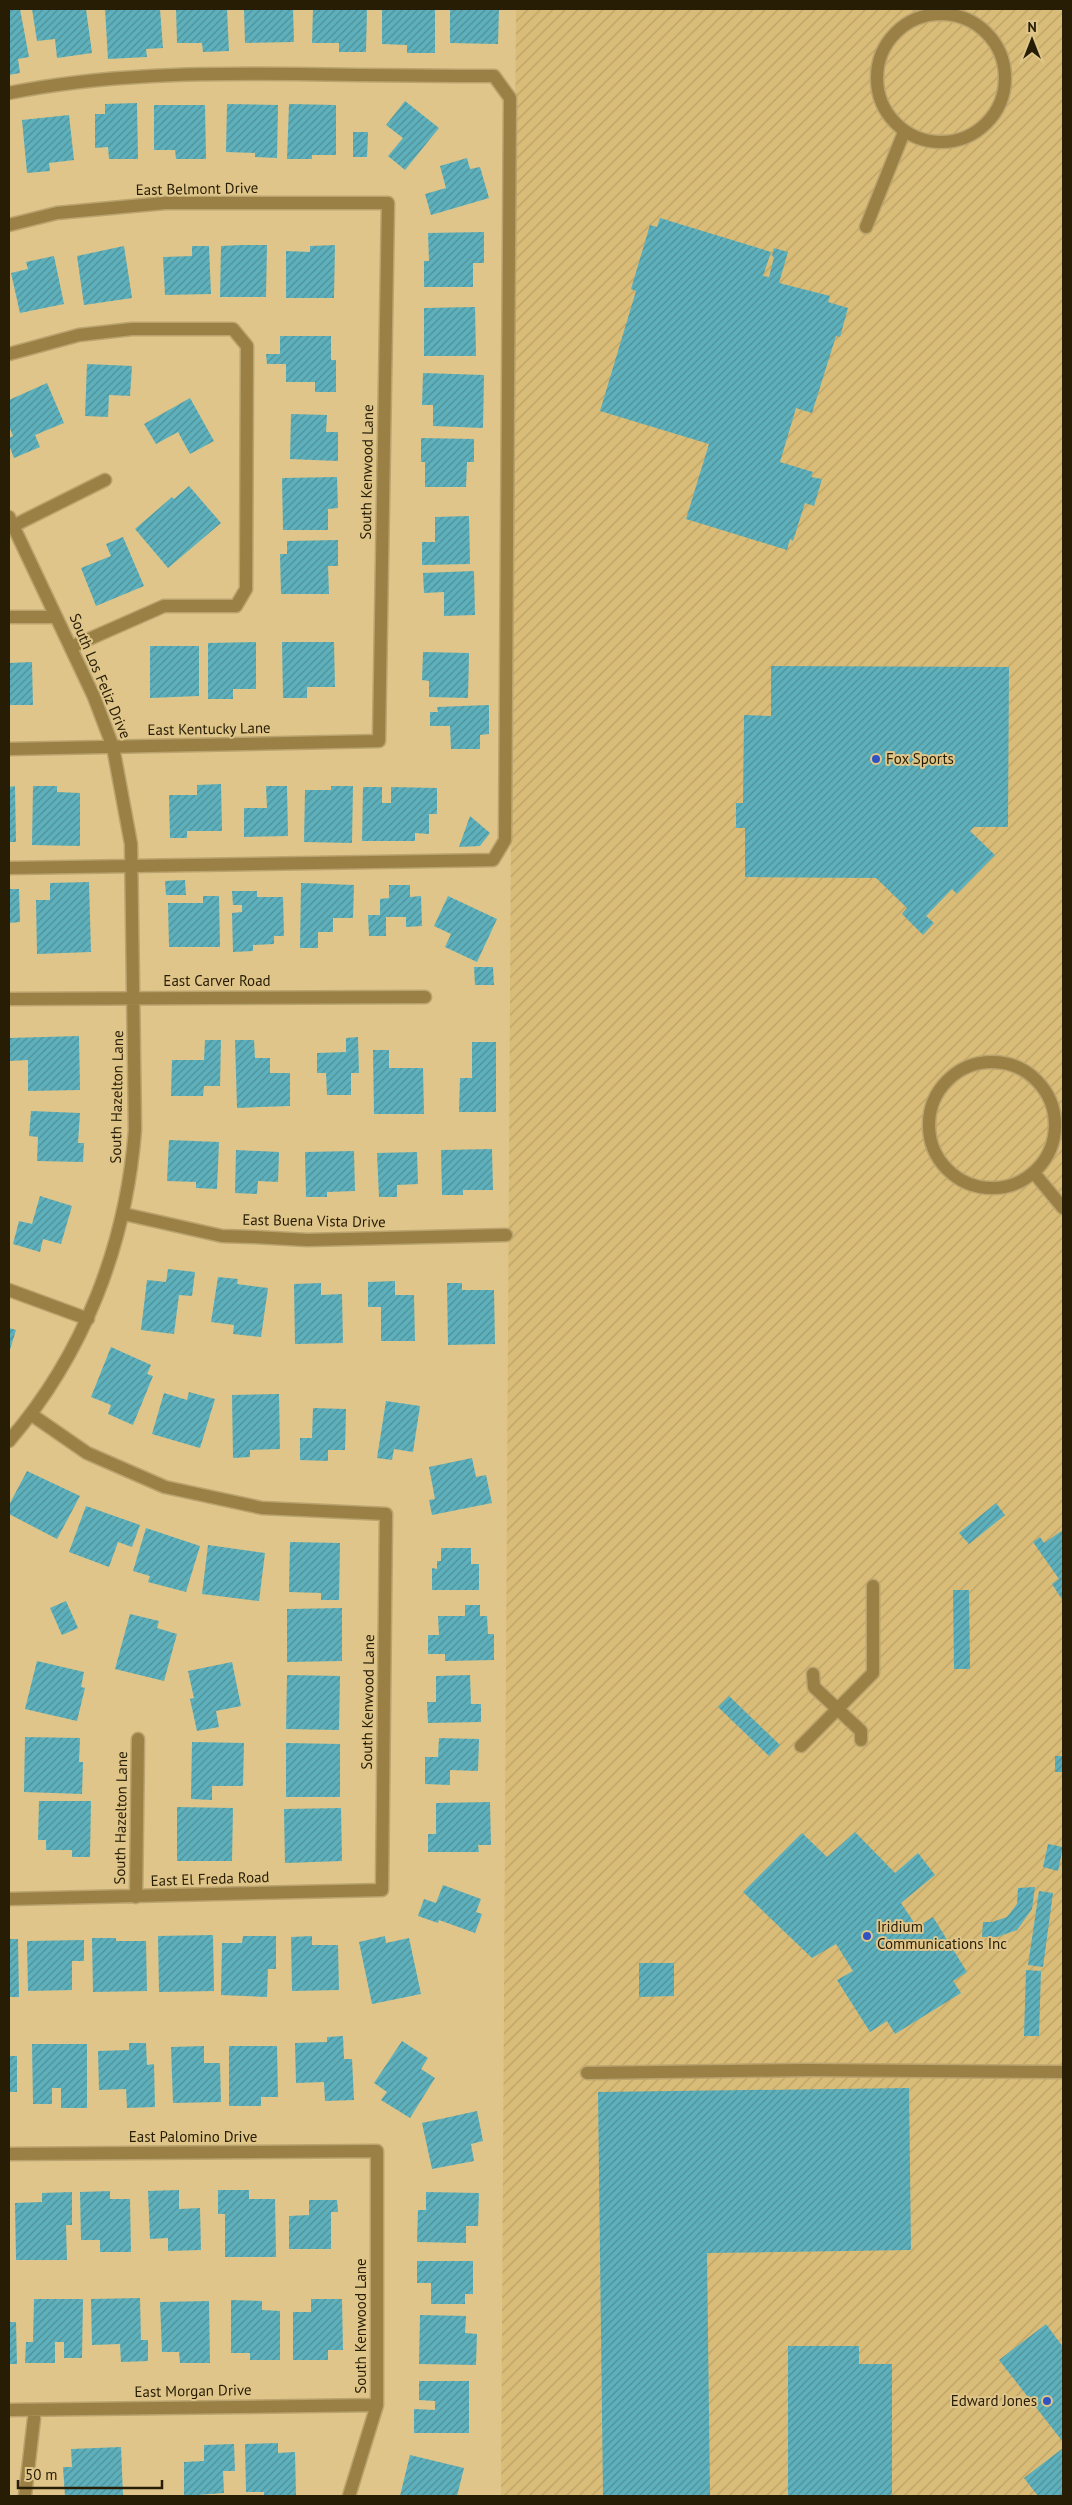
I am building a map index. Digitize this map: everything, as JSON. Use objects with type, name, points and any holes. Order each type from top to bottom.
[{"type":"street","points":[[966,13],[992,39],[1001,55],[1005,72],[1005,90],[998,108],[988,123],[974,134],[957,141],[939,143],[921,140],[904,132],[889,118],[879,99],[876,79],[879,58],[888,40],[903,25],[922,16],[966,13]]},
{"type":"street","points":[[9,93],[120,76],[231,74],[494,76],[510,98],[505,840],[493,860],[9,868]]},
{"type":"street","points":[[866,227],[904,132]]},
{"type":"street","name":"East Belmont Drive","points":[[9,225],[57,213],[165,203],[388,203]]},
{"type":"street","name":"South Kenwood Lane","points":[[379,741],[388,203]]},
{"type":"street","points":[[9,354],[79,335],[132,329],[233,329],[247,346],[246,589],[236,606],[164,606],[71,647]]},
{"type":"street","name":"South Los Feliz Drive","points":[[105,480],[11,521],[94,697],[113,747],[131,844],[134,998]]},
{"type":"street","points":[[9,617],[56,617]]},
{"type":"street","name":"East Kentucky Lane","points":[[9,749],[379,741]]},
{"type":"street","name":"East Carver Road","points":[[9,1000],[425,997]]},
{"type":"street","name":"South Hazelton Lane","points":[[9,1442],[32,1415],[70,1354],[88,1319],[107,1271],[124,1214],[132,1173],[135,1130],[134,998]]},
{"type":"street","points":[[996,1061],[1017,1066],[1035,1078],[1048,1095],[1055,1115],[1055,1136],[1048,1156],[1034,1173],[1017,1184],[1003,1187],[976,1186],[957,1178],[941,1164],[931,1146],[928,1125],[931,1105],[940,1087],[956,1072],[975,1063],[996,1061]]},
{"type":"street","points":[[1034,1173],[1063,1208]]},
{"type":"street","name":"East Buena Vista Drive","points":[[124,1214],[222,1236],[254,1238],[307,1240],[506,1235]]},
{"type":"street","points":[[9,1290],[88,1319]]},
{"type":"street","name":"South Kenwood Lane","points":[[32,1415],[87,1453],[165,1487],[262,1508],[386,1514],[382,1890]]},
{"type":"street","points":[[801,1746],[873,1673],[873,1586]]},
{"type":"street","points":[[813,1674],[814,1687],[861,1730],[861,1740]]},
{"type":"street","name":"South Hazelton Lane","points":[[136,1897],[138,1739]]},
{"type":"street","name":"East El Freda Road","points":[[9,1899],[382,1890]]},
{"type":"street","points":[[587,2073],[808,2070],[1063,2072]]},
{"type":"street","name":"South Kenwood Lane","points":[[349,2496],[377,2405],[378,2151]]},
{"type":"street","name":"East Palomino Drive","points":[[9,2154],[378,2151]]},
{"type":"street","name":"East Morgan Drive","points":[[9,2410],[377,2405]]},
{"type":"street","points":[[25,2496],[35,2410]]},
{"type":"shaded area","points":[[516,9],[1063,9],[1063,2496],[501,2496]]},
{"type":"building","points":[[9,9],[20,9],[29,57],[18,59],[20,73],[9,75]]},
{"type":"building","points":[[32,9],[86,9],[92,53],[57,58],[55,39],[37,41]]},
{"type":"building","points":[[105,9],[160,9],[163,48],[146,49],[147,57],[108,59]]},
{"type":"building","points":[[176,9],[227,9],[229,51],[203,52],[202,43],[177,43]]},
{"type":"building","points":[[244,9],[293,9],[294,42],[245,43]]},
{"type":"building","points":[[313,9],[367,9],[366,52],[339,52],[339,43],[312,43]]},
{"type":"building","points":[[382,9],[435,9],[435,53],[407,53],[407,45],[382,44]]},
{"type":"building","points":[[450,9],[499,9],[498,44],[450,43]]},
{"type":"building","points":[[405,101],[439,128],[405,170],[388,156],[403,138],[386,125]]},
{"type":"building","points":[[137,103],[138,159],[109,159],[108,147],[95,148],[95,114],[105,114],[105,104]]},
{"type":"building","points":[[227,104],[278,105],[277,158],[255,157],[255,153],[226,152]]},
{"type":"building","points":[[289,104],[336,105],[336,155],[312,155],[312,159],[287,159]]},
{"type":"building","points":[[154,105],[205,105],[206,159],[176,159],[175,150],[154,150]]},
{"type":"building","points":[[69,115],[74,160],[49,163],[50,171],[27,173],[22,120]]},
{"type":"building","points":[[353,132],[368,132],[367,157],[353,157]]},
{"type":"building","points":[[467,158],[470,169],[480,167],[489,198],[431,215],[425,194],[446,188],[440,166]]},
{"type":"building","points":[[660,218],[771,252],[763,276],[769,277],[774,257],[772,256],[774,248],[788,252],[779,283],[830,296],[828,302],[848,308],[840,337],[836,336],[812,413],[796,408],[780,462],[813,472],[811,477],[822,479],[814,506],[805,503],[793,541],[790,539],[787,550],[686,519],[709,444],[600,411],[636,291],[631,289],[650,225],[657,227]]},
{"type":"building","points":[[484,232],[484,263],[473,263],[473,287],[424,287],[424,261],[429,261],[428,233]]},
{"type":"building","points":[[267,245],[266,297],[220,297],[221,246]]},
{"type":"building","points":[[335,245],[334,298],[286,298],[286,251],[310,252],[310,246]]},
{"type":"building","points":[[124,246],[132,298],[84,305],[77,256]]},
{"type":"building","points":[[192,246],[209,246],[211,294],[165,295],[163,257],[192,256]]},
{"type":"building","points":[[54,256],[64,304],[20,313],[11,273],[28,269],[26,262]]},
{"type":"building","points":[[475,307],[476,356],[424,356],[424,308]]},
{"type":"building","points":[[280,336],[331,336],[331,360],[336,360],[336,392],[315,392],[315,382],[286,382],[286,364],[267,364],[266,354],[280,354]]},
{"type":"building","points":[[87,364],[132,366],[130,396],[109,395],[108,417],[85,416]]},
{"type":"building","points":[[423,373],[484,375],[483,428],[433,426],[433,405],[422,405]]},
{"type":"building","points":[[47,383],[64,423],[35,435],[40,447],[14,458],[9,445],[9,438],[13,436],[9,426],[9,400]]},
{"type":"building","points":[[190,398],[214,441],[190,454],[178,432],[156,444],[144,424]]},
{"type":"building","points":[[291,414],[327,415],[326,432],[338,432],[338,461],[290,459]]},
{"type":"building","points":[[421,438],[474,439],[474,462],[467,462],[466,487],[425,487],[425,462],[421,462]]},
{"type":"building","points":[[337,477],[338,508],[328,509],[328,530],[283,530],[282,478]]},
{"type":"building","points":[[189,486],[221,523],[168,568],[135,529],[172,497],[174,499]]},
{"type":"building","points":[[469,516],[470,564],[422,565],[422,542],[435,542],[435,517]]},
{"type":"building","points":[[123,537],[144,586],[96,606],[81,568],[111,556],[106,544]]},
{"type":"building","points":[[338,540],[338,566],[328,566],[329,594],[281,594],[280,554],[287,554],[287,541]]},
{"type":"building","points":[[474,571],[475,615],[444,616],[444,592],[424,593],[423,573]]},
{"type":"building","points":[[256,642],[256,689],[233,689],[233,699],[208,699],[208,643]]},
{"type":"building","points":[[282,642],[334,642],[335,687],[307,687],[307,698],[283,698]]},
{"type":"building","points":[[150,646],[199,646],[199,696],[150,698]]},
{"type":"building","points":[[423,652],[469,653],[468,698],[429,697],[429,681],[422,680]]},
{"type":"building","points":[[32,662],[33,705],[9,705],[9,663]]},
{"type":"building","name":"Fox Sports","points":[[771,666],[1009,667],[1008,827],[974,827],[970,831],[995,855],[957,894],[952,889],[926,916],[934,923],[923,935],[902,914],[907,908],[876,878],[745,877],[745,828],[736,828],[736,803],[743,803],[744,715],[771,716]]},
{"type":"building","points":[[489,705],[489,734],[480,735],[480,749],[451,749],[450,726],[430,726],[430,712],[438,712],[437,707]]},
{"type":"building","points":[[221,784],[222,831],[187,831],[187,838],[170,838],[169,795],[197,795],[197,785]]},
{"type":"building","points":[[15,786],[16,842],[9,842],[9,787]]},
{"type":"building","points":[[33,786],[57,786],[57,792],[80,793],[80,846],[32,845]]},
{"type":"building","points":[[266,786],[287,786],[288,836],[244,837],[244,808],[267,808]]},
{"type":"building","points":[[331,786],[353,786],[352,843],[304,842],[305,790],[331,790]]},
{"type":"building","points":[[363,787],[382,787],[382,803],[391,803],[391,787],[437,788],[437,814],[429,814],[429,834],[415,833],[415,841],[362,841]]},
{"type":"building","points":[[470,816],[490,833],[480,846],[459,847]]},
{"type":"building","points":[[185,880],[186,895],[166,895],[165,881]]},
{"type":"building","points":[[89,882],[91,952],[37,954],[36,900],[50,900],[50,883]]},
{"type":"building","points":[[301,883],[354,885],[353,918],[333,918],[333,932],[318,932],[318,948],[300,948]]},
{"type":"building","points":[[389,885],[410,885],[410,897],[421,896],[422,926],[406,927],[406,917],[386,917],[386,936],[369,936],[368,915],[380,915],[380,899],[389,898]]},
{"type":"building","points":[[9,889],[19,889],[20,922],[9,923]]},
{"type":"building","points":[[232,891],[257,891],[257,897],[283,897],[284,936],[274,936],[274,944],[253,945],[253,951],[233,952],[232,913],[242,912],[242,905],[233,905]]},
{"type":"building","points":[[203,896],[219,896],[220,947],[169,947],[168,903],[203,903]]},
{"type":"building","points":[[448,896],[497,919],[477,962],[445,947],[451,934],[434,926]]},
{"type":"building","points":[[474,967],[493,967],[494,985],[475,985]]},
{"type":"building","points":[[79,1036],[80,1090],[28,1091],[28,1060],[9,1061],[9,1038]]},
{"type":"building","points":[[358,1037],[359,1073],[351,1073],[351,1095],[327,1095],[326,1073],[317,1073],[317,1053],[346,1052],[346,1038]]},
{"type":"building","points":[[205,1040],[221,1040],[220,1086],[204,1086],[203,1096],[171,1096],[172,1060],[204,1060]]},
{"type":"building","points":[[235,1040],[254,1040],[255,1058],[270,1058],[270,1073],[290,1073],[290,1106],[237,1108]]},
{"type":"building","points":[[472,1042],[496,1042],[496,1112],[459,1112],[460,1078],[472,1078]]},
{"type":"building","points":[[373,1050],[389,1050],[389,1068],[423,1068],[424,1114],[374,1114]]},
{"type":"building","points":[[31,1111],[80,1113],[78,1143],[84,1143],[83,1162],[37,1161],[38,1137],[29,1136]]},
{"type":"building","points":[[169,1140],[219,1142],[217,1189],[196,1188],[196,1182],[167,1181]]},
{"type":"building","points":[[492,1149],[493,1190],[463,1190],[463,1195],[442,1195],[441,1150]]},
{"type":"building","points":[[236,1150],[279,1152],[278,1182],[258,1181],[257,1194],[235,1193]]},
{"type":"building","points":[[354,1151],[355,1191],[327,1192],[327,1197],[306,1197],[305,1152]]},
{"type":"building","points":[[417,1152],[418,1184],[397,1185],[397,1197],[379,1197],[377,1153]]},
{"type":"building","points":[[40,1196],[72,1206],[61,1244],[43,1239],[40,1252],[13,1244],[19,1221],[32,1224]]},
{"type":"building","points":[[168,1269],[195,1272],[192,1296],[179,1295],[174,1334],[141,1330],[147,1280],[166,1282]]},
{"type":"building","points":[[218,1277],[238,1279],[237,1284],[268,1288],[261,1337],[233,1334],[234,1325],[211,1322]]},
{"type":"building","points":[[395,1281],[395,1295],[414,1295],[415,1341],[381,1341],[381,1307],[368,1307],[368,1282]]},
{"type":"building","points":[[321,1283],[321,1295],[342,1294],[343,1343],[295,1344],[294,1284]]},
{"type":"building","points":[[447,1283],[462,1283],[462,1290],[494,1290],[495,1344],[448,1345]]},
{"type":"building","points":[[9,1328],[16,1330],[9,1353]]},
{"type":"building","points":[[111,1347],[151,1365],[147,1374],[153,1376],[133,1425],[108,1414],[111,1405],[91,1397]]},
{"type":"building","points":[[189,1392],[215,1399],[200,1448],[152,1434],[164,1393],[187,1400]]},
{"type":"building","points":[[279,1394],[280,1449],[250,1450],[250,1457],[233,1458],[232,1395]]},
{"type":"building","points":[[386,1401],[420,1406],[413,1452],[394,1449],[392,1460],[377,1458]]},
{"type":"building","points":[[313,1408],[346,1409],[345,1450],[328,1450],[328,1461],[300,1460],[300,1438],[312,1438]]},
{"type":"building","points":[[472,1458],[476,1477],[486,1475],[492,1503],[432,1515],[429,1500],[435,1499],[429,1467]]},
{"type":"building","points":[[27,1471],[80,1496],[57,1539],[9,1514],[9,1505]]},
{"type":"building","points":[[996,1503],[1005,1515],[969,1544],[959,1533]]},
{"type":"building","points":[[86,1506],[140,1525],[132,1547],[118,1542],[109,1567],[69,1552]]},
{"type":"building","points":[[146,1528],[200,1546],[186,1592],[148,1582],[150,1576],[133,1571]]},
{"type":"building","points":[[1063,1530],[1063,1601],[1052,1584],[1059,1579],[1033,1542],[1040,1537],[1044,1543]]},
{"type":"building","points":[[290,1542],[340,1543],[339,1600],[321,1600],[321,1593],[289,1592]]},
{"type":"building","points":[[208,1545],[265,1553],[259,1601],[202,1594]]},
{"type":"building","points":[[441,1548],[471,1548],[471,1564],[479,1564],[479,1590],[432,1590],[432,1568],[437,1569],[437,1561],[441,1561]]},
{"type":"building","points":[[953,1590],[969,1590],[970,1669],[954,1669]]},
{"type":"building","points":[[66,1601],[78,1628],[62,1635],[50,1608]]},
{"type":"building","points":[[465,1605],[480,1605],[480,1616],[487,1616],[488,1634],[494,1634],[494,1660],[445,1661],[445,1654],[428,1654],[428,1635],[439,1635],[438,1616],[465,1616]]},
{"type":"building","points":[[342,1608],[342,1661],[287,1662],[287,1609]]},
{"type":"building","points":[[130,1614],[159,1621],[157,1628],[177,1634],[164,1681],[115,1669]]},
{"type":"building","points":[[37,1661],[84,1672],[81,1687],[85,1688],[77,1721],[25,1709]]},
{"type":"building","points":[[232,1662],[241,1706],[216,1711],[219,1727],[197,1731],[190,1699],[194,1698],[188,1671]]},
{"type":"building","points":[[287,1675],[340,1676],[339,1730],[286,1729]]},
{"type":"building","points":[[470,1675],[471,1704],[481,1704],[481,1722],[428,1723],[427,1702],[436,1702],[436,1676]]},
{"type":"building","points":[[729,1696],[780,1745],[769,1756],[718,1707]]},
{"type":"building","points":[[25,1737],[80,1738],[79,1762],[83,1762],[82,1794],[24,1792]]},
{"type":"building","points":[[439,1738],[479,1739],[478,1771],[450,1770],[450,1785],[425,1784],[425,1757],[438,1757]]},
{"type":"building","points":[[192,1742],[244,1743],[243,1786],[212,1786],[212,1800],[191,1799]]},
{"type":"building","points":[[286,1743],[340,1744],[340,1797],[286,1797]]},
{"type":"building","points":[[1055,1756],[1063,1756],[1063,1772],[1055,1772]]},
{"type":"building","points":[[39,1801],[91,1801],[90,1857],[72,1857],[72,1850],[46,1850],[46,1840],[38,1840]]},
{"type":"building","points":[[490,1802],[491,1845],[478,1845],[479,1852],[428,1852],[428,1834],[436,1834],[436,1803]]},
{"type":"building","points":[[177,1807],[233,1808],[232,1861],[177,1861]]},
{"type":"building","points":[[341,1808],[342,1861],[285,1863],[284,1809]]},
{"type":"building","name":"Iridium Communications Inc","points":[[855,1832],[895,1873],[918,1853],[935,1875],[901,1903],[917,1927],[933,1917],[967,1972],[953,1981],[961,1993],[895,2034],[887,2021],[870,2032],[837,1980],[853,1971],[836,1944],[812,1958],[743,1892],[802,1833],[827,1857]]},
{"type":"building","points":[[1048,1844],[1063,1847],[1058,1871],[1043,1867]]},
{"type":"building","points":[[443,1885],[481,1899],[476,1912],[482,1914],[475,1933],[439,1920],[438,1923],[418,1916],[424,1899],[436,1903]]},
{"type":"building","points":[[1035,1887],[1032,1909],[1017,1930],[997,1937],[982,1937],[983,1922],[992,1922],[1007,1917],[1017,1904],[1018,1888]]},
{"type":"building","points":[[1039,1891],[1053,1893],[1043,1967],[1028,1965]]},
{"type":"building","points":[[213,1935],[214,1991],[159,1992],[158,1936]]},
{"type":"building","points":[[243,1936],[276,1936],[276,1969],[268,1969],[267,1997],[221,1995],[222,1943],[242,1943]]},
{"type":"building","points":[[312,1936],[312,1945],[338,1945],[339,1990],[292,1991],[291,1937]]},
{"type":"building","points":[[385,1936],[386,1943],[409,1938],[421,1994],[372,2004],[359,1942]]},
{"type":"building","points":[[92,1938],[116,1938],[116,1941],[146,1941],[147,1991],[93,1992]]},
{"type":"building","points":[[9,1939],[18,1939],[19,1997],[9,1997]]},
{"type":"building","points":[[84,1940],[84,1961],[72,1961],[72,1990],[28,1991],[27,1941]]},
{"type":"building","points":[[639,1963],[674,1963],[674,1996],[639,1997]]},
{"type":"building","points":[[1026,1970],[1041,1971],[1039,2036],[1024,2036]]},
{"type":"building","points":[[343,2036],[344,2059],[352,2059],[354,2100],[325,2101],[324,2082],[296,2083],[295,2043],[327,2042],[327,2037]]},
{"type":"building","points":[[402,2041],[428,2058],[421,2069],[435,2078],[410,2118],[381,2100],[387,2092],[374,2083]]},
{"type":"building","points":[[129,2043],[146,2043],[147,2065],[154,2064],[155,2107],[127,2108],[126,2089],[99,2090],[98,2051],[129,2050]]},
{"type":"building","points":[[32,2044],[87,2044],[87,2108],[61,2108],[61,2088],[52,2088],[52,2104],[33,2104]]},
{"type":"building","points":[[204,2046],[204,2063],[220,2063],[221,2102],[173,2103],[171,2047]]},
{"type":"building","points":[[229,2046],[277,2046],[278,2097],[261,2097],[261,2106],[229,2106]]},
{"type":"building","points":[[9,2056],[17,2056],[17,2092],[9,2092]]},
{"type":"building","points":[[909,2088],[911,2250],[707,2253],[710,2496],[603,2496],[598,2092]]},
{"type":"building","points":[[477,2111],[483,2141],[471,2144],[474,2161],[432,2169],[422,2123]]},
{"type":"building","points":[[179,2190],[179,2209],[200,2208],[201,2250],[168,2251],[168,2238],[150,2239],[148,2191]]},
{"type":"building","points":[[218,2190],[249,2190],[249,2199],[275,2199],[276,2257],[225,2257],[225,2214],[218,2214]]},
{"type":"building","points":[[110,2191],[110,2199],[130,2199],[131,2252],[100,2252],[100,2240],[81,2240],[80,2192]]},
{"type":"building","points":[[72,2192],[72,2225],[66,2225],[67,2260],[16,2260],[15,2203],[42,2202],[42,2193]]},
{"type":"building","points":[[426,2192],[479,2193],[478,2226],[466,2226],[466,2243],[417,2242],[418,2210],[426,2210]]},
{"type":"building","points":[[309,2200],[337,2200],[338,2212],[331,2212],[331,2249],[289,2249],[289,2216],[309,2215]]},
{"type":"building","points":[[417,2261],[473,2261],[473,2294],[465,2294],[465,2304],[431,2304],[431,2283],[417,2283]]},
{"type":"building","points":[[140,2298],[141,2340],[148,2340],[148,2361],[121,2362],[120,2344],[92,2345],[91,2299]]},
{"type":"building","points":[[34,2299],[83,2299],[82,2358],[64,2358],[64,2342],[55,2342],[55,2363],[25,2363],[26,2342],[33,2342]]},
{"type":"building","points":[[311,2299],[342,2299],[343,2350],[328,2350],[328,2360],[293,2360],[293,2312],[311,2312]]},
{"type":"building","points":[[231,2300],[262,2301],[262,2310],[280,2311],[280,2360],[250,2360],[250,2353],[231,2353]]},
{"type":"building","points":[[209,2301],[210,2363],[180,2363],[179,2352],[162,2352],[160,2302]]},
{"type":"building","points":[[420,2315],[466,2316],[465,2333],[477,2334],[476,2365],[419,2364]]},
{"type":"building","points":[[9,2322],[16,2322],[17,2364],[9,2364]]},
{"type":"building","name":"Edward Jones","points":[[1046,2324],[1063,2347],[1063,2442],[999,2360]]},
{"type":"building","points":[[788,2346],[859,2346],[859,2364],[892,2364],[892,2496],[788,2496]]},
{"type":"building","points":[[419,2381],[469,2381],[469,2433],[414,2433],[414,2409],[435,2410],[435,2401],[419,2400]]},
{"type":"building","points":[[278,2443],[278,2453],[295,2452],[296,2496],[264,2496],[264,2492],[246,2492],[245,2444]]},
{"type":"building","points":[[234,2444],[235,2471],[223,2471],[224,2493],[184,2496],[184,2462],[204,2461],[204,2445]]},
{"type":"building","points":[[121,2447],[123,2495],[65,2496],[63,2467],[72,2467],[71,2449]]},
{"type":"building","points":[[1063,2448],[1063,2496],[1038,2496],[1024,2478]]},
{"type":"building","points":[[410,2455],[464,2468],[457,2496],[400,2496]]},
{"type":"place","name":"Fox Sports","points":[[876,759]]},
{"type":"place","name":"Iridium Communications Inc","points":[[867,1936]]},
{"type":"place","name":"Edward Jones","points":[[1047,2401]]}]
